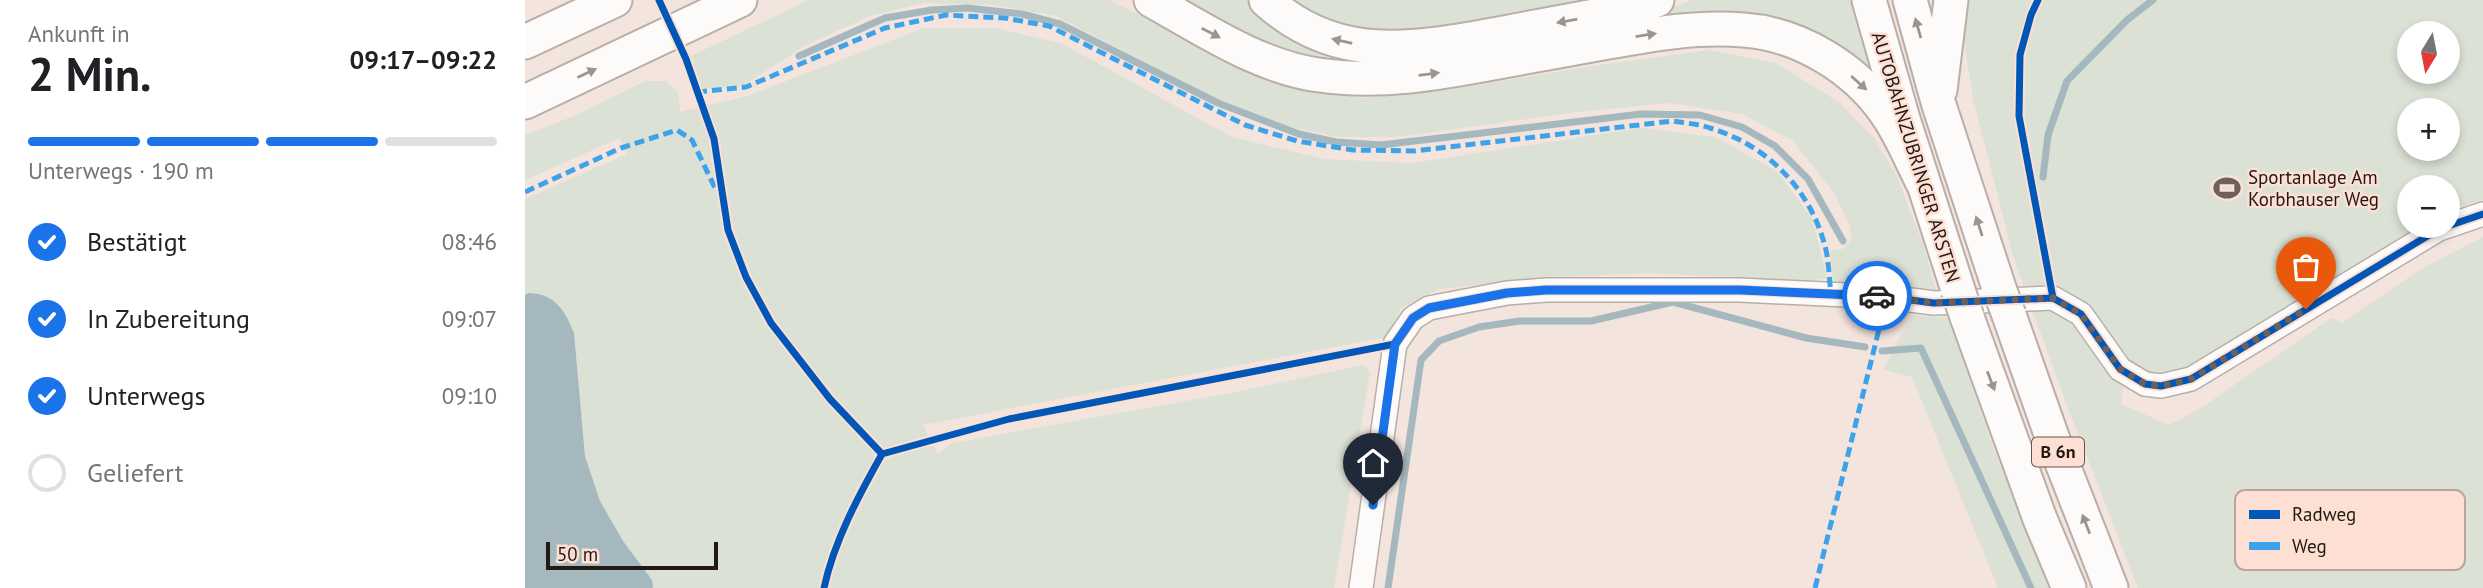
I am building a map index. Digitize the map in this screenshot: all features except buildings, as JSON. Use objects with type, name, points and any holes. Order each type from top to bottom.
[{"type":"highway","points":[[525,42],[615,0]]},
{"type":"highway","points":[[525,102],[740,0]]},
{"type":"highway","points":[[1151,0],[1275,64],[1319,75],[1366,78],[1416,75],[1701,28],[1747,30],[1782,37],[1818,52],[1843,69],[1870,93],[1887,114],[1923,183]]},
{"type":"highway","points":[[1266,0],[1306,30],[1343,43],[1379,47],[1446,43],[1635,9],[1657,0]]},
{"type":"highway","name":"AUTOBAHNZUBRINGER ARSTEN","points":[[1869,0],[1962,304],[2069,588]]},
{"type":"highway","name":"AUTOBAHNZUBRINGER ARSTEN","points":[[1910,0],[1938,102],[2004,303],[2052,437],[2111,588]]},
{"type":"highway","points":[[1938,102],[1951,0]]},
{"type":"lane","points":[[1361,588],[1395,344],[1413,318],[1429,308],[1507,293],[1546,290],[1740,290],[1887,297],[1934,303],[2053,298],[2081,314],[2120,369],[2145,384],[2161,386],[2191,379],[2439,229],[2483,214]]},
{"type":"shaded area","points":[[809,0],[1110,0],[1260,78],[1315,92],[1364,98],[1448,90],[1709,50],[1776,63],[1840,103],[1874,138],[1896,174],[1923,244],[1937,293],[1841,287],[1833,283],[1830,251],[1843,249],[1851,240],[1850,226],[1834,193],[1793,141],[1742,114],[1670,103],[1578,112],[1396,137],[1338,137],[1286,126],[1211,96],[1056,16],[994,5],[924,3],[870,16],[806,45],[744,85],[702,88],[691,56]]},
{"type":"shaded area","points":[[1170,0],[1249,0],[1258,11],[1307,44],[1630,23],[1692,0],[1851,0],[1870,69],[1866,72],[1800,30],[1364,68],[1278,55]]},
{"type":"shaded area","points":[[1285,0],[1576,0],[1504,18],[1424,28],[1363,31],[1310,16]]},
{"type":"shaded area","points":[[1969,0],[2483,0],[2483,200],[2460,207],[2460,175],[2397,175],[2397,238],[2400,238],[2181,375],[2146,373],[2127,357],[2121,404],[2169,425],[2201,408],[2331,318],[2342,323],[2421,269],[2483,237],[2483,588],[2138,588],[2014,260],[1973,98],[1963,36]]},
{"type":"shaded area","points":[[924,28],[996,28],[1063,44],[1232,137],[1324,159],[1412,163],[1641,128],[1715,137],[1777,171],[1812,218],[1827,278],[1805,281],[1647,273],[1542,278],[1439,289],[1401,308],[1387,337],[923,425],[938,454],[952,443],[1236,392],[1363,365],[1370,372],[1334,588],[653,588],[651,580],[623,541],[600,501],[585,456],[574,333],[528,293],[525,295],[525,199],[627,154],[620,138],[525,180],[525,135],[574,116],[645,81],[666,81],[678,92],[680,112],[747,96]]},
{"type":"shaded area","points":[[528,293],[552,300],[571,325],[574,333],[585,456],[600,501],[623,541],[652,580],[653,588],[525,588],[525,295]]},
{"type":"shaded area","points":[[1912,315],[1948,318],[1993,447],[2050,588],[1998,588],[1912,377],[1883,369]]},
{"type":"waterway","points":[[2043,177],[2048,135],[2067,81],[2127,20],[2153,0]]},
{"type":"waterway","points":[[799,56],[885,18],[932,10],[967,8],[1022,14],[1060,24],[1218,103],[1299,134],[1336,142],[1381,145],[1641,114],[1700,115],[1742,127],[1775,146],[1808,179],[1843,241]]},
{"type":"waterway","points":[[1388,588],[1421,360],[1439,341],[1479,327],[1520,321],[1591,321],[1673,302],[1806,338],[1865,347]]},
{"type":"waterway","points":[[1882,351],[1921,348],[2031,588]]},
{"type":"marked path","points":[[697,92],[746,87],[885,28],[946,15],[1005,18],[1049,26],[1245,125],[1297,141],[1353,150],[1414,151],[1673,121],[1696,125],[1731,136],[1750,146],[1783,172],[1797,188],[1809,206],[1825,246],[1831,294]]},
{"type":"marked path","points":[[525,192],[621,148],[677,130],[692,140],[716,190]]},
{"type":"marked path","points":[[1815,588],[1887,297]]},
{"type":"cycle path","points":[[659,0],[686,59],[714,139],[728,230],[746,277],[771,323],[830,399],[882,454]]},
{"type":"cycle path","points":[[2038,0],[2020,55],[2019,116],[2053,298]]},
{"type":"cycle path","points":[[882,454],[1009,419],[1395,344],[1413,318],[1429,308],[1507,293],[1546,290],[1740,290],[1887,297],[1934,303],[2053,298],[2081,314],[2120,369],[2145,384],[2161,386],[2191,379],[2439,229],[2483,214]]},
{"type":"cycle path","points":[[824,588],[841,536],[882,454]]},
{"type":"way so far","points":[[1877,296],[1934,303],[2053,298],[2081,314],[2120,369],[2145,384],[2161,386],[2191,379],[2306,309]]},
{"type":"place","name":"Sportanlage Am Korbhauser Weg","points":[[2227,188]]},
{"type":"route","points":[[1373,505],[1395,344],[1413,318],[1429,308],[1507,293],[1546,290],[1740,290],[1877,296]]}]
